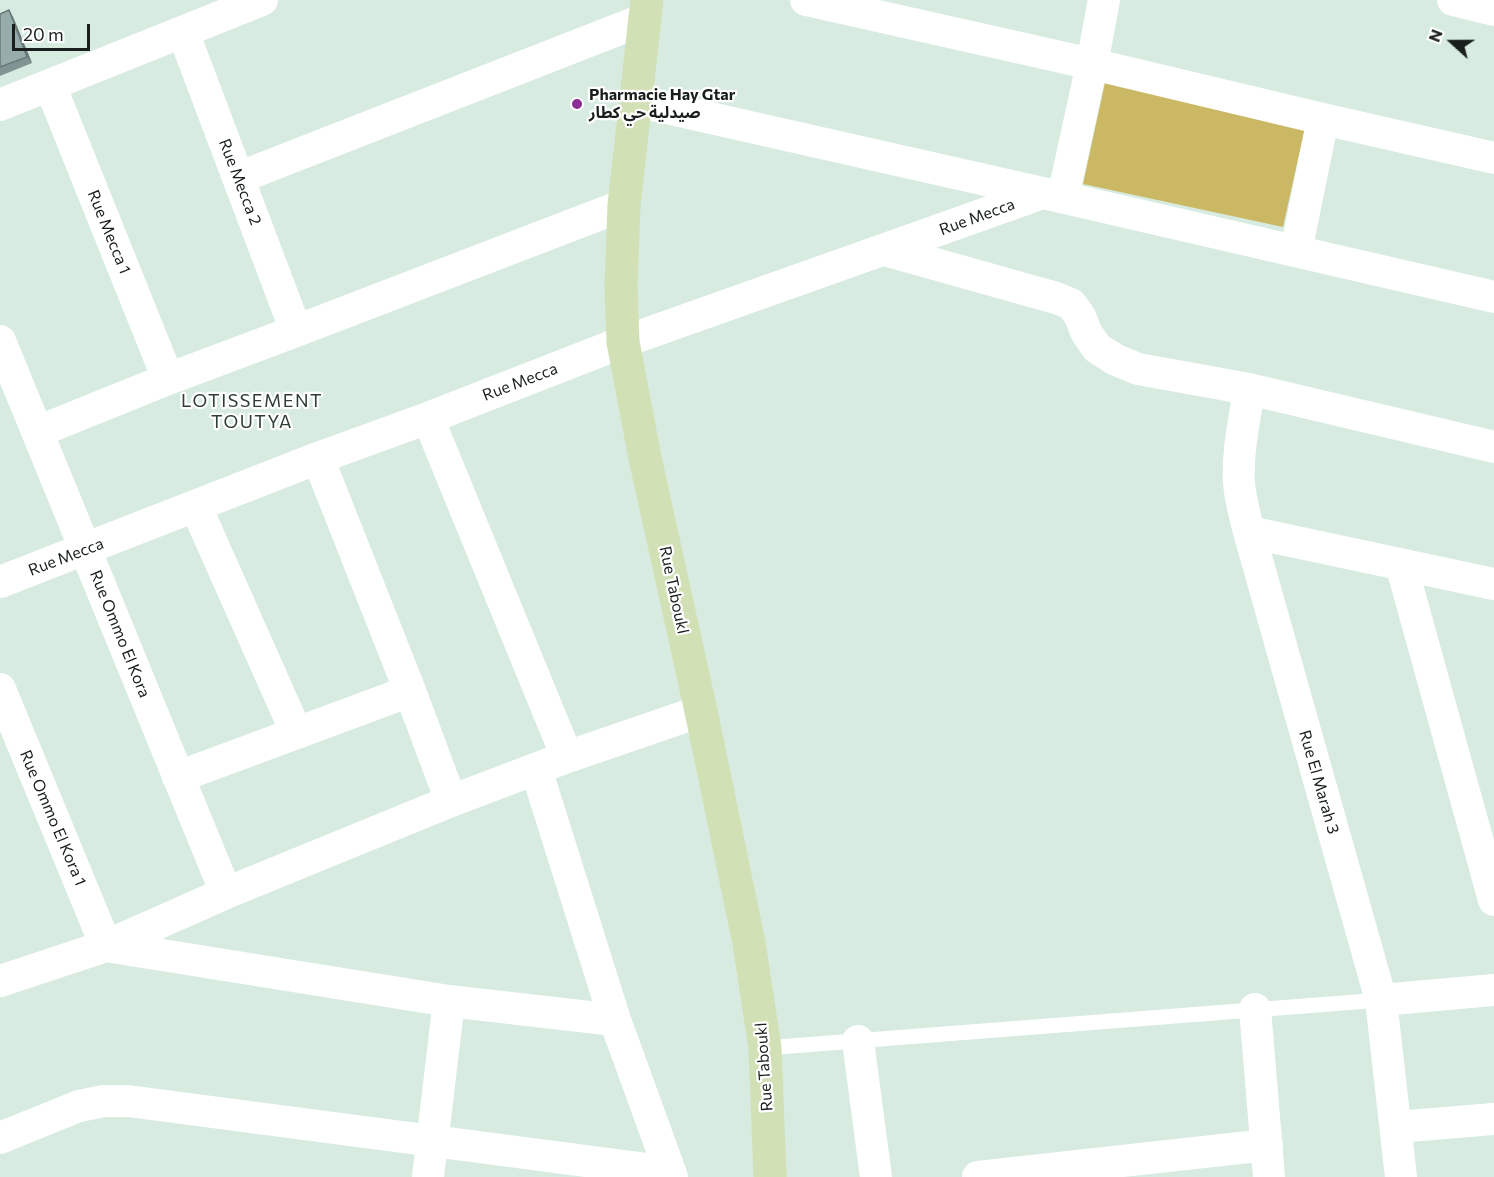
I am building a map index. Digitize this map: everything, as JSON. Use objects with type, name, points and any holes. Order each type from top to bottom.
[{"type":"street","points":[[0,105],[262,0]]},
{"type":"street","points":[[806,0],[1494,158]]},
{"type":"street","points":[[1053,195],[1092,64],[1104,0]]},
{"type":"street","points":[[1452,0],[1494,10]]},
{"type":"street","points":[[238,178],[646,9]]},
{"type":"street","name":"Rue Taboukl","points":[[646,9],[624,205],[621,287],[623,342],[645,458],[749,943],[765,1048],[770,1177]]},
{"type":"street","name":"Rue Mecca 2","points":[[183,32],[296,331]]},
{"type":"street","name":"Rue Mecca 1","points":[[50,84],[168,379]]},
{"type":"street","points":[[635,101],[1494,297]]},
{"type":"street","points":[[1296,251],[1323,119]]},
{"type":"street","name":"Rue Mecca","points":[[0,582],[623,342],[885,250],[1053,195]]},
{"type":"street","points":[[37,432],[168,379],[624,205]]},
{"type":"street","points":[[885,250],[1071,304],[1097,348],[1116,360],[1138,369],[1249,389],[1494,447]]},
{"type":"street","name":"Rue Ommo El Kora","points":[[0,340],[226,893]]},
{"type":"street","name":"Rue El Marah 3","points":[[1249,389],[1239,461],[1239,482],[1249,532],[1381,1000],[1401,1177]]},
{"type":"street","points":[[428,418],[567,757]]},
{"type":"street","points":[[318,458],[451,801]]},
{"type":"street","points":[[196,507],[296,732]]},
{"type":"street","points":[[1249,532],[1494,584]]},
{"type":"street","points":[[1401,564],[1494,900]]},
{"type":"street","name":"Rue Ommo El Kora 1","points":[[0,689],[106,946]]},
{"type":"street","points":[[178,777],[410,691]]},
{"type":"street","points":[[0,981],[106,946],[226,893],[451,801],[567,757],[701,711]]},
{"type":"street","points":[[0,1138],[79,1106],[104,1101],[128,1101],[671,1174],[615,1020],[536,769]]},
{"type":"street","points":[[106,946],[449,1001],[615,1020]]},
{"type":"street","points":[[1381,1000],[1494,990]]},
{"type":"street","points":[[428,1177],[449,1001]]},
{"type":"street","points":[[1255,1009],[1269,1177]]},
{"type":"street","points":[[858,1041],[876,1177]]},
{"type":"street","points":[[1396,1127],[1494,1119]]},
{"type":"street","points":[[978,1177],[1267,1145]]},
{"type":"lane","points":[[765,1048],[1381,1000]]},
{"type":"shaded area","points":[[1106,78],[1306,123],[1283,227],[1083,184]]},
{"type":"building","points":[[9,10],[27,57],[0,67],[0,14]]},
{"type":"place","name":"Pharmacie Hay Gtar صيدلية حي كطار","points":[[577,104]]},
{"type":"district","name":"LOTISSEMENT TOUTYA","points":[[252,411]]}]
